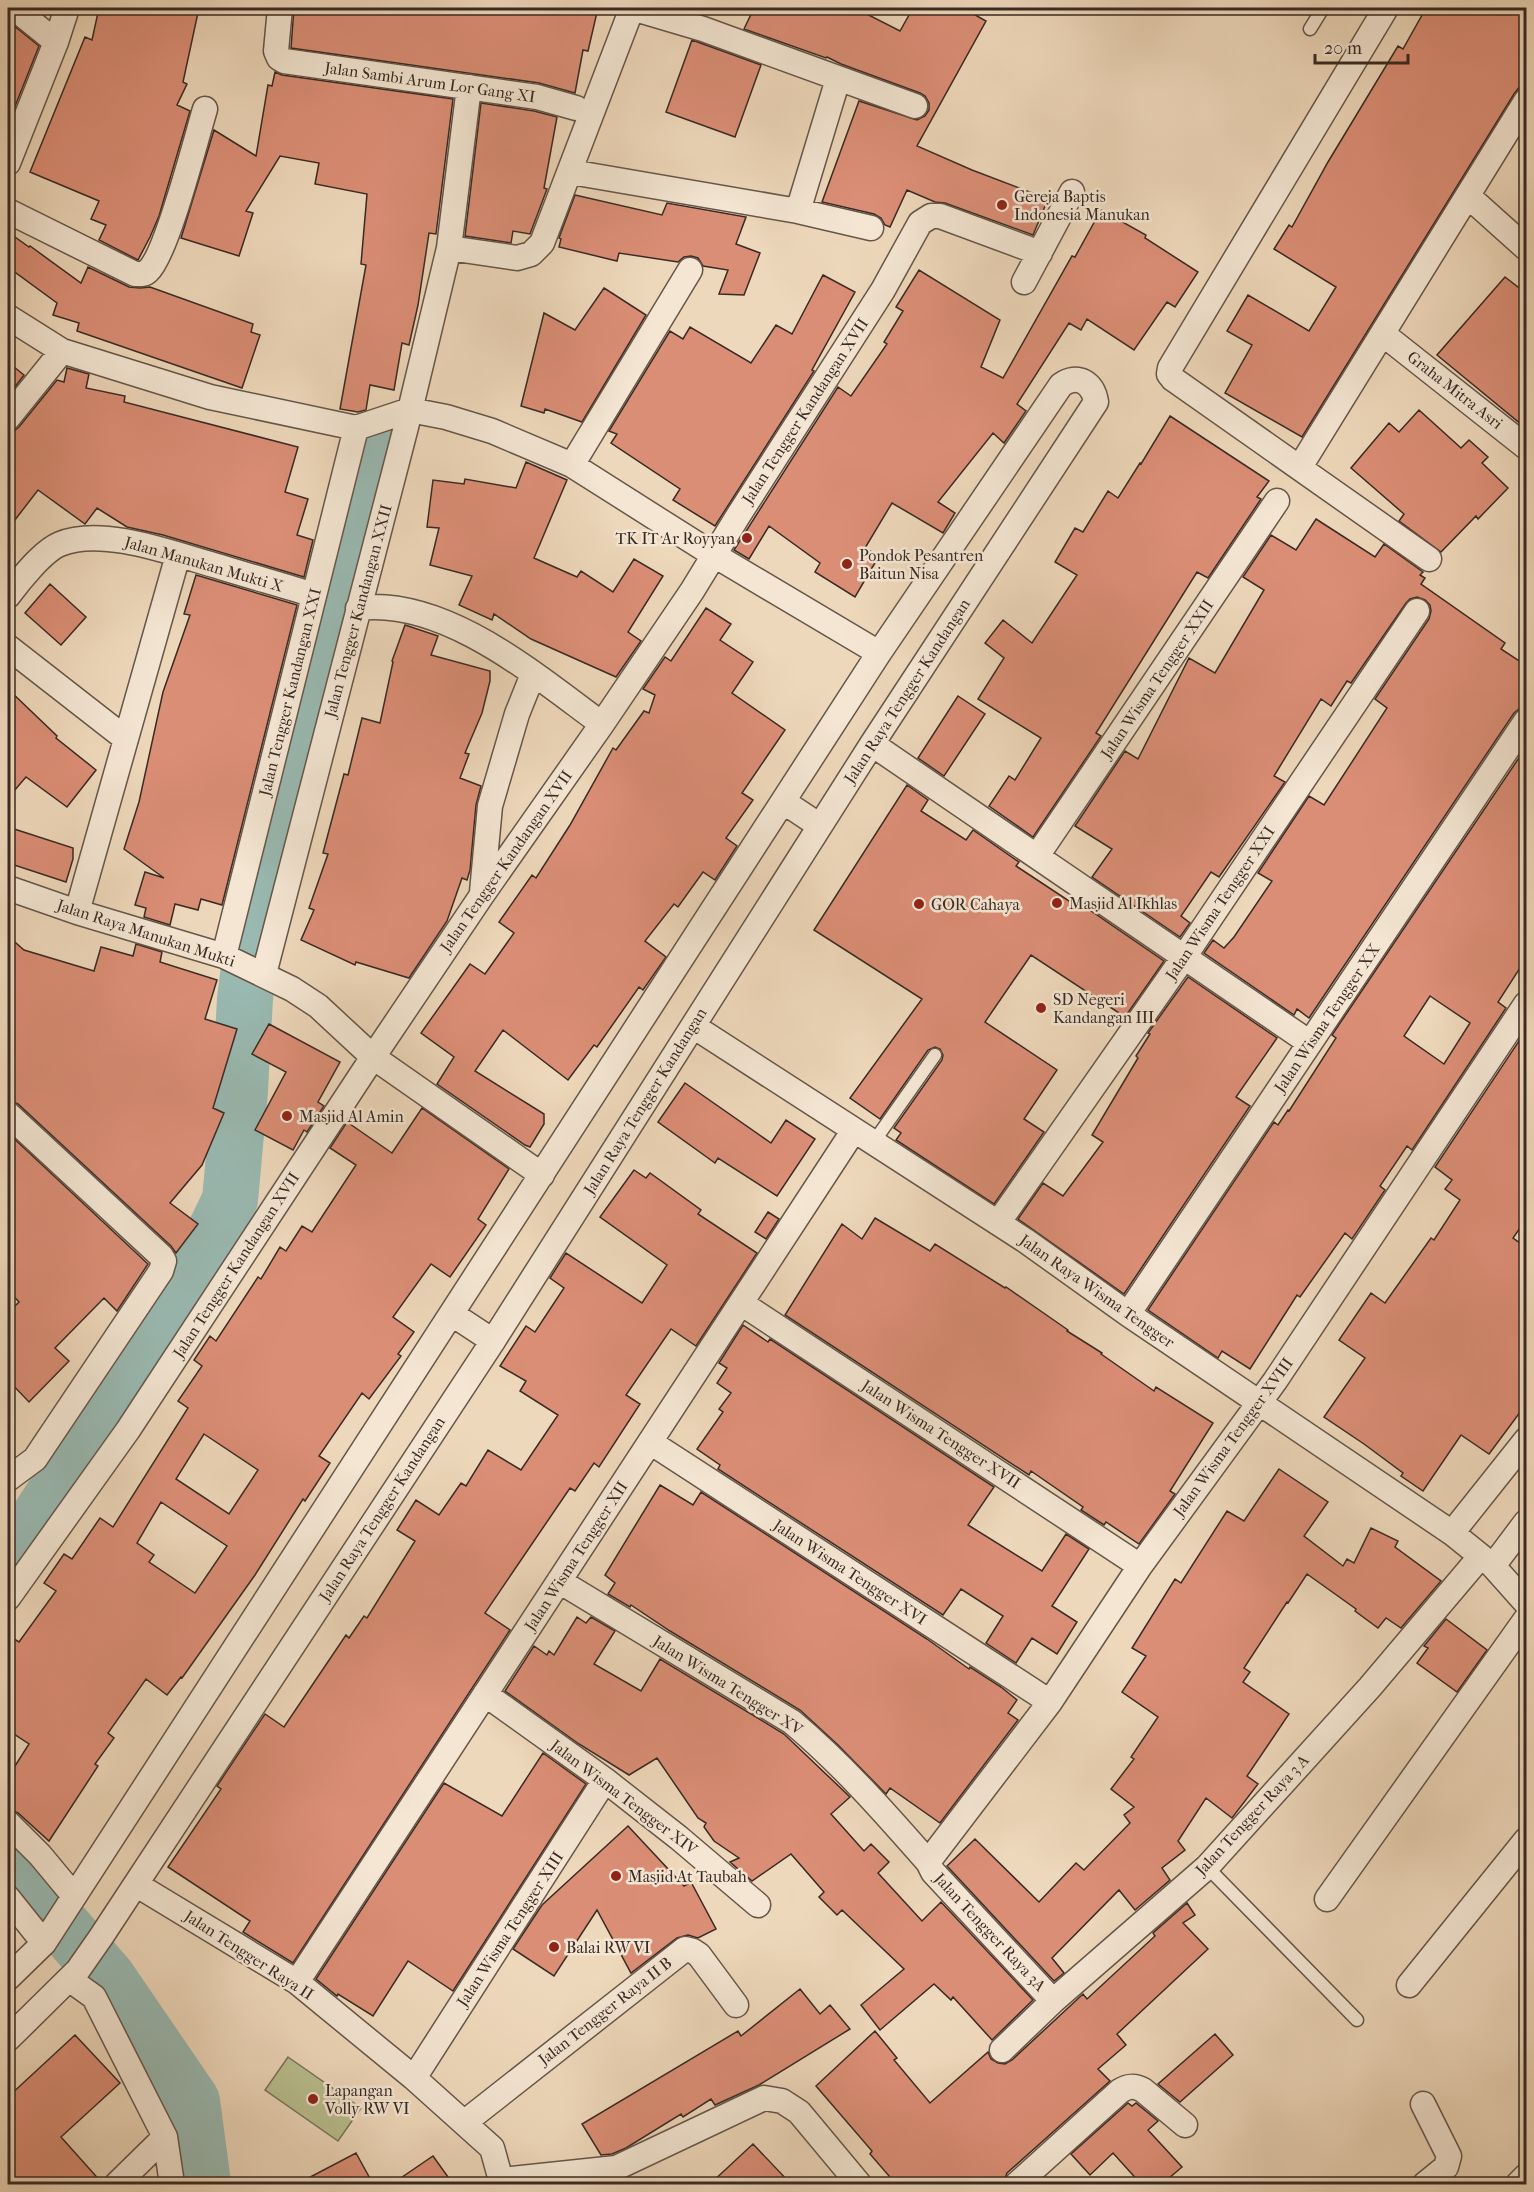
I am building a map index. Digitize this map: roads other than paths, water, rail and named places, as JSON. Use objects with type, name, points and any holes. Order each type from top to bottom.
[{"type":"street","points":[[14,8],[56,42]]},
{"type":"street","points":[[8,159],[56,42],[67,8]]},
{"type":"street","name":"Jalan Sambi Arum Lor Gang XI","points":[[280,8],[276,51],[279,58],[284,61],[537,97],[576,108]]},
{"type":"street","points":[[449,248],[518,258],[531,254],[542,243],[632,8],[703,29],[915,106]]},
{"type":"street","points":[[1386,8],[1170,368],[1169,374],[1429,559]]},
{"type":"street","points":[[798,211],[838,79]]},
{"type":"street","name":"Jalan Tengger Kandangan XXII","points":[[262,973],[410,410],[449,248],[469,87]]},
{"type":"street","points":[[1300,467],[1527,101]]},
{"type":"street","points":[[8,211],[135,274],[144,274],[149,271],[159,255],[205,109]]},
{"type":"street","points":[[571,172],[798,211],[871,228]]},
{"type":"street","points":[[1024,282],[1072,192]]},
{"type":"street","points":[[1468,196],[1527,248]]},
{"type":"street","name":"Jalan Tengger Kandangan XVII","points":[[8,1599],[128,1430],[373,1057],[482,895],[602,724],[714,555],[883,290],[920,223],[931,216],[940,216],[1040,253]]},
{"type":"street","points":[[572,465],[690,270]]},
{"type":"street","points":[[8,317],[62,351],[210,398],[356,428],[410,410],[446,417],[492,431],[572,465],[714,555],[879,653]]},
{"type":"street","name":"Graha Mitra Asri","points":[[1383,334],[1527,447]]},
{"type":"street","points":[[8,418],[62,351]]},
{"type":"street","name":"Jalan Raya Tengger Kandangan","points":[[8,1978],[59,1920],[879,653],[1061,386],[1068,380],[1088,384],[1094,391],[1096,402],[872,744],[493,1341],[101,1937],[74,1974],[8,2039]]},
{"type":"street","name":"Jalan Tengger Kandangan XXI","points":[[226,957],[356,428]]},
{"type":"street","name":"Jalan Wisma Tengger XXII","points":[[1036,856],[1276,501]]},
{"type":"street","name":"Jalan Manukan Mukti X","points":[[8,596],[47,552],[58,545],[72,540],[111,538],[314,595]]},
{"type":"street","points":[[77,912],[178,555]]},
{"type":"street","points":[[358,608],[372,606],[398,608],[433,619],[488,643],[602,724]]},
{"type":"street","name":"Jalan Wisma Tengger XXI","points":[[998,1223],[1184,957],[1417,611]]},
{"type":"street","points":[[8,647],[126,739]]},
{"type":"street","points":[[482,895],[490,806],[517,714],[533,674]]},
{"type":"street","name":"Jalan Wisma Tengger XX","points":[[1128,1314],[1525,728]]},
{"type":"street","points":[[872,744],[1310,1043]]},
{"type":"street","points":[[784,802],[820,826]]},
{"type":"street","name":"Jalan Raya Manukan Mukti","points":[[8,888],[77,912],[226,957],[292,989],[318,1006],[373,1057],[542,1175]]},
{"type":"street","name":"Jalan Wisma Tengger XVIII","points":[[928,1862],[1050,1702],[1140,1566],[1259,1403],[1527,1004]]},
{"type":"street","name":"Jalan Raya Wisma Tengger","points":[[693,1026],[1026,1241],[1128,1314],[1452,1533],[1487,1562],[1527,1603]]},
{"type":"street","points":[[8,1114],[164,1261],[161,1271],[44,1447],[35,1459],[8,1479]]},
{"type":"street","name":"Jalan Wisma Tengger XII","points":[[297,1982],[741,1303],[864,1136]]},
{"type":"street","name":"Jalan Wisma Tengger XVII","points":[[741,1303],[1140,1566]]},
{"type":"street","points":[[452,1314],[493,1341]]},
{"type":"street","points":[[1452,1533],[1527,1440]]},
{"type":"street","name":"Jalan Wisma Tengger XVI","points":[[650,1442],[1050,1702]]},
{"type":"street","name":"Jalan Tengger Raya 3 A","points":[[1002,2050],[1053,2001],[1207,1867],[1370,1687],[1527,1522]]},
{"type":"street","name":"Jalan Wisma Tengger XV","points":[[559,1581],[792,1722],[847,1772],[928,1862]]},
{"type":"street","points":[[1327,1899],[1527,1619]]},
{"type":"street","name":"Jalan Wisma Tengger XIV","points":[[485,1694],[606,1780],[758,1905]]},
{"type":"street","name":"Jalan Wisma Tengger XIII","points":[[414,2078],[606,1780]]},
{"type":"street","points":[[8,1823],[40,1855],[59,1920]]},
{"type":"street","points":[[1409,1985],[1527,1840]]},
{"type":"street","name":"Jalan Tengger Raya 3A","points":[[928,1862],[933,1872],[1053,2001]]},
{"type":"street","name":"Jalan Tengger Raya II","points":[[137,1884],[297,1982],[414,2078],[492,2148],[502,2182]]},
{"type":"street","points":[[8,1898],[59,1920]]},
{"type":"street","name":"Jalan Tengger Raya II B","points":[[465,2122],[685,1949],[699,1955],[736,2005]]},
{"type":"street","points":[[74,1974],[94,1997],[165,2137],[172,2184]]},
{"type":"street","points":[[1017,2184],[1126,2087],[1137,2087],[1143,2090],[1185,2126]]},
{"type":"street","points":[[502,2182],[616,2168],[764,2097],[782,2101],[799,2112],[860,2184]]},
{"type":"street","points":[[1423,2103],[1449,2156],[1446,2167],[1425,2184]]},
{"type":"street","points":[[117,2184],[165,2137]]},
{"type":"street","points":[[1518,2184],[1527,2176]]},
{"type":"lane","points":[[1310,29],[1323,8]]},
{"type":"lane","points":[[864,1136],[935,1055]]},
{"type":"lane","points":[[1207,1867],[1357,2020]]},
{"type":"waterway","points":[[8,1564],[183,1298],[230,1200],[245,999],[257,904],[287,817],[334,627],[338,567],[352,508],[372,446]]},
{"type":"waterway","points":[[8,1859],[108,1978],[192,2101],[203,2184]]},
{"type":"place","name":"Gereja Baptis Indonesia Manukan","points":[[1002,205]]},
{"type":"place","name":"TK IT Ar Royyan","points":[[747,538]]},
{"type":"place","name":"Pondok Pesantren Baitun Nisa","points":[[847,564]]},
{"type":"place","name":"Masjid Al Ikhlas","points":[[1057,903]]},
{"type":"place","name":"GOR Cahaya","points":[[919,904]]},
{"type":"place","name":"SD Negeri Kandangan III","points":[[1041,1008]]},
{"type":"place","name":"Masjid Al Amin","points":[[287,1116]]},
{"type":"place","name":"Masjid At Taubah","points":[[616,1876]]},
{"type":"place","name":"Balai RW VI","points":[[554,1947]]},
{"type":"place","name":"Lapangan Volly RW VI","points":[[313,2099]]}]
